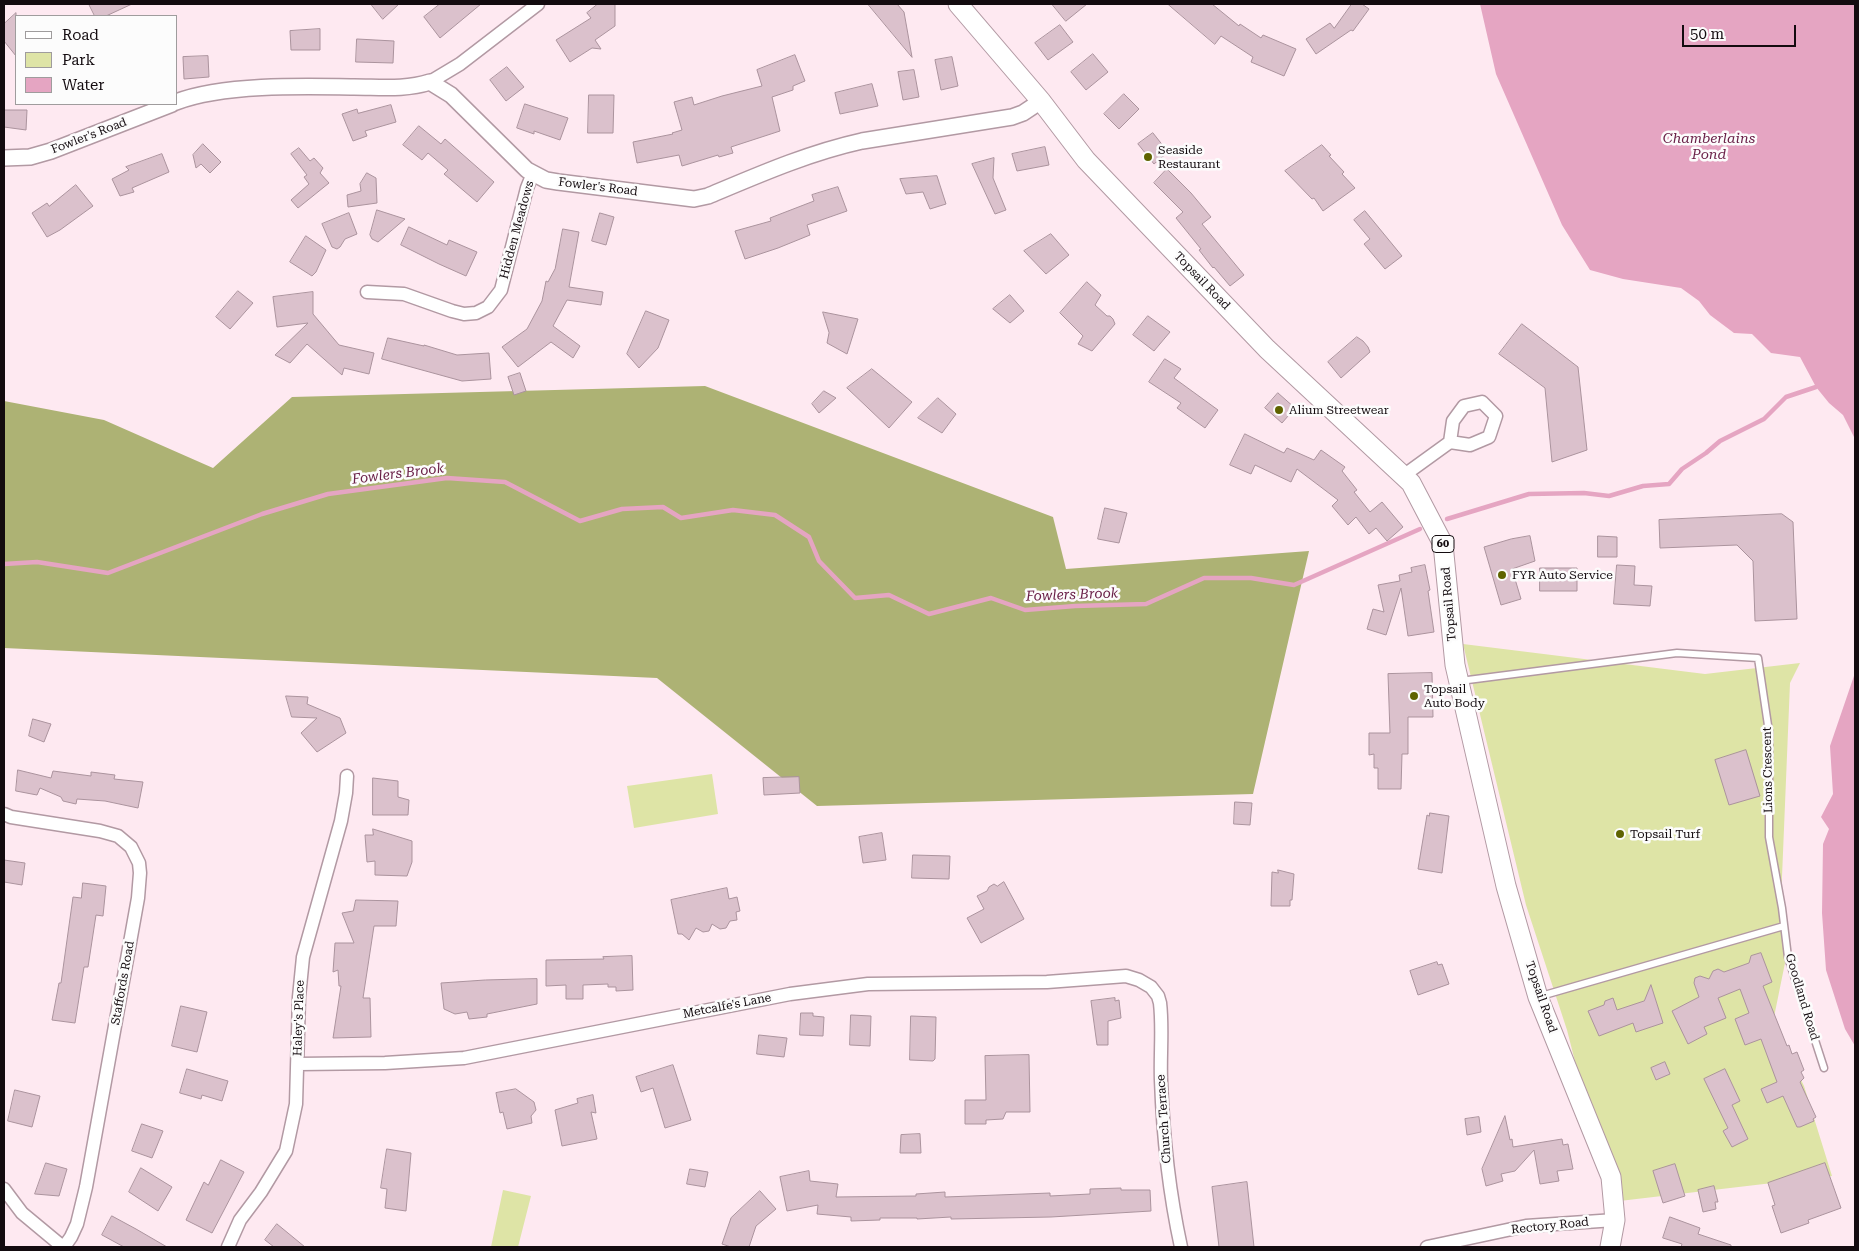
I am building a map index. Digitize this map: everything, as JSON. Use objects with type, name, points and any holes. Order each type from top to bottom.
[{"type":"main road","name":"Topsail Road","points":[[958,4],[1041,101],[1086,160],[1267,349],[1411,483],[1444,544],[1455,665],[1506,886],[1538,997],[1611,1177],[1615,1220],[1610,1247]]},
{"type":"street","points":[[178,101],[208,93],[254,89],[308,86],[394,88],[419,86],[430,82],[460,64],[538,4]]},
{"type":"street","name":"Fowler's Road","points":[[430,82],[451,95],[518,162],[533,174],[546,180],[689,199],[699,198],[797,160],[840,146],[1012,117],[1029,110],[1041,101]]},
{"type":"street","name":"Fowler's Road","points":[[4,158],[30,156],[51,151],[169,105]]},
{"type":"street","name":"Hidden Meadows","points":[[367,292],[404,294],[464,314],[476,313],[488,307],[501,290],[527,188],[533,174]]},
{"type":"street","points":[[1403,476],[1450,442]]},
{"type":"street","name":"Haley's Place","points":[[228,1247],[240,1220],[261,1192],[286,1151],[296,1104],[299,997],[303,957],[340,821],[346,793],[347,776]]},
{"type":"street","name":"Staffords Road","points":[[4,814],[11,817],[100,831],[118,836],[131,847],[139,863],[138,898],[93,1152],[77,1224],[64,1247]]},
{"type":"street","name":"Metcalfe's Lane","points":[[298,1064],[385,1064],[464,1058],[783,995],[852,986],[895,983],[1047,982],[1126,976],[1140,980],[1155,991]]},
{"type":"street","name":"Church Terrace","points":[[1155,991],[1161,1011],[1161,1095],[1169,1178],[1181,1247]]},
{"type":"street","points":[[4,1189],[22,1214],[64,1247]]},
{"type":"street","name":"Rectory Road","points":[[1427,1247],[1526,1226],[1615,1220]]},
{"type":"lane","name":"Lions Crescent","points":[[1459,681],[1677,653],[1758,658],[1769,732],[1769,837],[1784,926]]},
{"type":"lane","points":[[1538,997],[1784,926]]},
{"type":"lane","name":"Goodland Road","points":[[1784,926],[1788,957],[1824,1068]]},
{"type":"green space","points":[[705,386],[1053,517],[1066,569],[1309,551],[1253,794],[817,806],[657,678],[4,648],[4,401],[104,420],[213,468],[292,397]]},
{"type":"green space","points":[[1463,644],[1705,674],[1800,663],[1790,683],[1781,901],[1786,958],[1773,1022],[1804,1086],[1832,1176],[1611,1202],[1567,1030],[1526,905]]},
{"type":"green space","points":[[712,774],[718,814],[634,828],[627,786]]},
{"type":"green space","points":[[503,1190],[531,1196],[518,1247],[491,1247]]},
{"type":"water","name":"Chamberlains Pond","points":[[1480,4],[1855,4],[1855,439],[1843,415],[1829,403],[1816,387],[1800,357],[1771,353],[1752,334],[1734,333],[1710,315],[1699,301],[1681,288],[1623,279],[1590,270],[1562,225],[1496,74]]},
{"type":"water","points":[[1855,673],[1855,1046],[1845,1029],[1826,970],[1822,913],[1823,844],[1829,829],[1821,817],[1833,794],[1830,746]]},
{"type":"building","points":[[89,4],[132,4],[108,15],[94,15]]},
{"type":"building","points":[[371,4],[399,4],[383,19]]},
{"type":"building","points":[[440,4],[481,4],[440,38],[424,17]]},
{"type":"building","points":[[598,4],[615,4],[615,26],[595,40],[601,49],[592,48],[570,62],[556,40],[591,18],[587,13]]},
{"type":"building","points":[[868,4],[897,4],[904,12],[912,57]]},
{"type":"building","points":[[1052,4],[1087,4],[1066,21]]},
{"type":"building","points":[[1168,4],[1212,4],[1239,26],[1240,24],[1261,38],[1263,35],[1296,49],[1284,76],[1251,62],[1253,57],[1221,36],[1215,44]]},
{"type":"building","points":[[1352,4],[1362,4],[1369,9],[1353,31],[1351,30],[1316,54],[1306,39],[1330,23],[1334,28]]},
{"type":"building","points":[[16,13],[15,55],[4,41],[4,24]]},
{"type":"building","points":[[1060,25],[1073,42],[1048,60],[1035,43]]},
{"type":"building","points":[[320,29],[320,50],[291,50],[290,31]]},
{"type":"building","points":[[357,39],[394,41],[393,63],[356,62]]},
{"type":"building","points":[[1093,54],[1108,72],[1086,90],[1071,72]]},
{"type":"building","points":[[795,55],[805,81],[793,86],[793,90],[772,97],[780,131],[731,147],[733,153],[719,157],[718,155],[682,166],[679,155],[637,163],[633,142],[673,134],[682,130],[674,102],[692,97],[694,105],[762,86],[757,70]]},
{"type":"building","points":[[208,56],[209,77],[184,79],[183,57]]},
{"type":"building","points":[[952,57],[958,86],[941,90],[935,60]]},
{"type":"building","points":[[507,67],[524,87],[506,101],[490,80]]},
{"type":"building","points":[[914,70],[919,97],[903,100],[898,72]]},
{"type":"building","points":[[872,84],[878,106],[840,114],[835,93]]},
{"type":"building","points":[[1124,94],[1139,109],[1119,129],[1104,114]]},
{"type":"building","points":[[589,95],[614,95],[613,133],[588,133]]},
{"type":"building","points":[[525,104],[568,118],[560,140],[534,131],[534,134],[517,128]]},
{"type":"building","points":[[391,105],[396,122],[365,131],[367,136],[353,141],[342,114],[357,109],[358,113]]},
{"type":"building","points":[[4,110],[27,110],[26,130],[4,127]]},
{"type":"building","points":[[419,126],[441,144],[445,139],[494,182],[477,202],[444,174],[448,170],[428,153],[422,160],[403,145]]},
{"type":"building","points":[[1153,133],[1168,152],[1154,164],[1138,144]]},
{"type":"building","points":[[203,144],[221,162],[210,173],[201,164],[196,168],[193,155]]},
{"type":"building","points":[[1322,145],[1331,155],[1329,156],[1344,172],[1342,174],[1355,188],[1323,211],[1314,198],[1312,199],[1285,171]]},
{"type":"building","points":[[1045,147],[1049,165],[1017,171],[1012,154]]},
{"type":"building","points":[[299,148],[310,161],[314,158],[323,168],[320,173],[329,183],[298,208],[291,200],[309,184],[304,177],[307,175],[291,154]]},
{"type":"building","points":[[162,154],[169,172],[132,188],[134,192],[120,196],[112,179],[129,170],[126,167]]},
{"type":"building","points":[[994,158],[993,178],[1006,210],[995,214],[972,164]]},
{"type":"building","points":[[1167,169],[1211,217],[1202,224],[1244,275],[1230,286],[1213,268],[1199,250],[1201,249],[1176,218],[1183,212],[1154,183]]},
{"type":"building","points":[[367,173],[376,178],[377,203],[348,207],[347,195],[361,191],[360,184]]},
{"type":"building","points":[[937,176],[946,204],[930,209],[923,192],[906,194],[900,179]]},
{"type":"building","points":[[76,185],[93,206],[47,237],[32,213],[47,203],[49,206]]},
{"type":"building","points":[[838,187],[847,211],[807,225],[810,235],[745,259],[735,231],[771,221],[770,218],[814,201],[812,195]]},
{"type":"building","points":[[377,210],[405,219],[378,242],[372,239],[370,235]]},
{"type":"building","points":[[1365,211],[1402,256],[1385,269],[1364,244],[1370,239],[1354,220]]},
{"type":"building","points":[[349,213],[357,234],[345,239],[337,249],[332,247],[322,224]]},
{"type":"building","points":[[600,213],[614,217],[606,245],[592,241]]},
{"type":"building","points":[[409,227],[447,245],[449,240],[477,252],[466,276],[401,245]]},
{"type":"building","points":[[563,229],[579,232],[569,287],[603,292],[601,305],[567,300],[553,326],[580,346],[573,358],[551,342],[518,367],[502,347],[527,329],[542,301],[546,281],[548,282],[555,269]]},
{"type":"building","points":[[1051,234],[1069,255],[1046,274],[1024,251]]},
{"type":"building","points":[[306,236],[326,250],[316,272],[312,276],[290,262]]},
{"type":"building","points":[[1087,282],[1101,295],[1095,305],[1107,316],[1110,316],[1115,324],[1092,351],[1078,344],[1083,336],[1060,313]]},
{"type":"building","points":[[238,291],[253,303],[230,329],[216,317]]},
{"type":"building","points":[[313,292],[313,314],[339,345],[374,353],[369,374],[344,368],[342,375],[307,344],[290,363],[275,355],[308,323],[277,327],[273,297]]},
{"type":"building","points":[[1010,295],[1024,311],[1010,323],[993,309]]},
{"type":"building","points":[[646,311],[669,320],[658,348],[639,368],[627,354]]},
{"type":"building","points":[[823,312],[858,319],[847,354],[827,343],[829,333]]},
{"type":"building","points":[[1148,316],[1170,332],[1154,351],[1133,335]]},
{"type":"building","points":[[1522,324],[1578,367],[1587,450],[1552,462],[1545,388],[1499,354]]},
{"type":"building","points":[[1357,337],[1363,341],[1370,352],[1341,378],[1328,362]]},
{"type":"building","points":[[388,338],[424,345],[457,355],[489,353],[491,379],[462,381],[382,359]]},
{"type":"building","points":[[1165,359],[1181,369],[1174,378],[1218,410],[1205,428],[1177,408],[1181,403],[1149,382]]},
{"type":"building","points":[[872,369],[912,402],[889,428],[847,388]]},
{"type":"building","points":[[520,373],[526,391],[514,395],[508,377]]},
{"type":"building","points":[[824,391],[836,398],[819,413],[812,404]]},
{"type":"building","points":[[1278,393],[1295,408],[1282,423],[1265,408]]},
{"type":"building","points":[[938,398],[956,414],[942,433],[918,418]]},
{"type":"building","points":[[1245,434],[1284,453],[1287,448],[1314,460],[1321,450],[1345,467],[1342,471],[1357,490],[1354,492],[1370,512],[1382,502],[1403,527],[1387,541],[1376,528],[1369,534],[1356,517],[1348,525],[1332,506],[1338,500],[1297,469],[1291,482],[1255,465],[1251,474],[1230,465]]},
{"type":"building","points":[[1105,508],[1127,513],[1119,543],[1098,539]]},
{"type":"building","points":[[1782,514],[1793,522],[1797,619],[1755,621],[1753,561],[1737,545],[1660,548],[1659,520]]},
{"type":"building","points":[[1530,536],[1535,561],[1512,569],[1521,599],[1501,605],[1484,547],[1511,539]]},
{"type":"building","points":[[1598,536],[1617,537],[1617,557],[1598,557]]},
{"type":"building","points":[[1425,565],[1430,590],[1428,591],[1434,632],[1408,636],[1401,588],[1386,635],[1367,629],[1373,609],[1384,612],[1378,585],[1400,581],[1399,575],[1412,572],[1411,568]]},
{"type":"building","points":[[1617,565],[1635,566],[1634,585],[1652,586],[1650,606],[1614,604]]},
{"type":"building","points":[[1540,568],[1577,568],[1577,591],[1540,591]]},
{"type":"building","points":[[1432,673],[1433,717],[1408,717],[1408,754],[1402,754],[1401,789],[1378,789],[1378,768],[1374,768],[1374,754],[1369,755],[1369,733],[1390,733],[1388,674]]},
{"type":"building","points":[[286,696],[308,697],[307,704],[340,718],[346,733],[317,752],[301,733],[317,718],[292,717]]},
{"type":"building","points":[[33,719],[51,724],[44,742],[29,736]]},
{"type":"building","points":[[1746,750],[1760,796],[1729,805],[1715,760]]},
{"type":"building","points":[[18,770],[51,778],[53,771],[91,776],[91,772],[115,775],[114,779],[143,782],[138,808],[105,801],[77,799],[76,804],[63,801],[61,797],[40,788],[37,795],[16,791]]},
{"type":"building","points":[[799,777],[800,793],[764,795],[763,778]]},
{"type":"building","points":[[373,778],[398,781],[398,797],[409,800],[408,815],[373,815]]},
{"type":"building","points":[[1235,802],[1252,803],[1250,825],[1234,824]]},
{"type":"building","points":[[1430,813],[1449,816],[1442,873],[1418,869],[1427,815],[1429,816]]},
{"type":"building","points":[[373,829],[412,841],[412,862],[407,876],[375,875],[375,861],[367,862],[365,835],[373,835]]},
{"type":"building","points":[[882,833],[886,860],[863,863],[859,837]]},
{"type":"building","points":[[913,855],[950,856],[949,879],[912,878]]},
{"type":"building","points":[[4,860],[25,863],[22,885],[4,882]]},
{"type":"building","points":[[1278,870],[1294,874],[1290,906],[1271,906],[1272,872],[1278,873]]},
{"type":"building","points":[[1004,882],[1024,919],[981,943],[967,918],[984,909],[977,896],[987,891],[994,884],[997,886]]},
{"type":"building","points":[[83,883],[106,886],[103,916],[96,915],[88,967],[84,967],[75,1023],[52,1020],[59,983],[61,983],[73,897],[81,898]]},
{"type":"building","points":[[727,888],[729,899],[737,897],[740,911],[736,912],[737,920],[730,921],[726,928],[720,929],[712,924],[709,931],[703,932],[696,928],[689,940],[682,934],[678,934],[671,900]]},
{"type":"building","points":[[356,900],[398,901],[396,926],[374,926],[363,998],[370,998],[371,1037],[333,1038],[341,986],[339,986],[338,970],[333,972],[335,943],[354,943],[342,913],[353,911]]},
{"type":"building","points":[[1761,953],[1772,982],[1763,986],[1787,1046],[1789,1045],[1792,1054],[1797,1052],[1804,1070],[1801,1072],[1804,1078],[1800,1082],[1816,1117],[1813,1119],[1814,1121],[1800,1127],[1797,1127],[1783,1096],[1767,1103],[1761,1089],[1777,1082],[1761,1039],[1745,1045],[1735,1019],[1749,1013],[1740,989],[1718,998],[1726,1018],[1704,1027],[1707,1034],[1688,1044],[1672,1011],[1699,997],[1694,983],[1695,978],[1700,976],[1709,979],[1713,971],[1718,969],[1724,972],[1749,963],[1751,956]]},
{"type":"building","points":[[632,956],[633,990],[616,991],[616,987],[608,987],[608,984],[583,985],[583,999],[566,999],[566,985],[546,986],[546,960],[604,959],[603,957]]},
{"type":"building","points":[[1437,962],[1438,965],[1442,964],[1449,984],[1418,995],[1410,971]]},
{"type":"building","points":[[537,979],[537,1004],[487,1014],[487,1017],[469,1019],[467,1012],[455,1014],[444,1009],[441,983]]},
{"type":"building","points":[[1651,985],[1663,1023],[1636,1032],[1633,1023],[1599,1036],[1588,1011],[1604,1005],[1605,1001],[1613,998],[1617,1010],[1644,1001]]},
{"type":"building","points":[[1115,998],[1115,1001],[1119,1000],[1121,1018],[1108,1021],[1108,1045],[1097,1045],[1091,1001]]},
{"type":"building","points":[[181,1006],[207,1012],[197,1052],[172,1046]]},
{"type":"building","points":[[801,1013],[813,1013],[813,1016],[824,1017],[823,1036],[800,1035]]},
{"type":"building","points":[[851,1015],[871,1016],[870,1046],[850,1045]]},
{"type":"building","points":[[911,1016],[936,1017],[935,1059],[933,1061],[910,1060]]},
{"type":"building","points":[[759,1035],[787,1038],[784,1057],[757,1054]]},
{"type":"building","points":[[1029,1055],[1030,1112],[1006,1112],[1003,1119],[986,1120],[986,1124],[965,1124],[965,1100],[986,1100],[985,1056]]},
{"type":"building","points":[[1665,1062],[1670,1074],[1656,1080],[1651,1068]]},
{"type":"building","points":[[673,1065],[691,1120],[665,1128],[653,1088],[641,1092],[636,1077]]},
{"type":"building","points":[[187,1069],[228,1081],[222,1101],[202,1095],[201,1099],[180,1093]]},
{"type":"building","points":[[1725,1069],[1740,1101],[1732,1105],[1748,1139],[1732,1147],[1723,1131],[1728,1128],[1704,1079]]},
{"type":"building","points":[[516,1089],[534,1102],[536,1110],[531,1116],[532,1123],[507,1129],[503,1112],[500,1113],[496,1093]]},
{"type":"building","points":[[15,1090],[40,1096],[32,1127],[8,1121]]},
{"type":"building","points":[[593,1095],[596,1113],[591,1112],[597,1139],[562,1146],[555,1110],[578,1103],[577,1099]]},
{"type":"building","points":[[1505,1116],[1513,1147],[1562,1139],[1563,1145],[1568,1144],[1573,1169],[1557,1171],[1559,1181],[1540,1184],[1534,1150],[1515,1171],[1501,1174],[1503,1181],[1486,1186],[1482,1169]]},
{"type":"building","points":[[1479,1117],[1481,1132],[1467,1135],[1465,1119]]},
{"type":"building","points":[[142,1124],[163,1131],[152,1158],[132,1151]]},
{"type":"building","points":[[920,1134],[921,1153],[900,1153],[901,1135]]},
{"type":"building","points":[[387,1149],[411,1153],[406,1211],[385,1208],[387,1189],[381,1188]]},
{"type":"building","points":[[221,1160],[244,1172],[212,1233],[186,1220],[204,1182],[208,1185]]},
{"type":"building","points":[[46,1163],[67,1169],[59,1196],[35,1194]]},
{"type":"building","points":[[1825,1163],[1841,1208],[1808,1220],[1809,1223],[1781,1233],[1772,1206],[1775,1205],[1768,1183]]},
{"type":"building","points":[[1675,1164],[1685,1196],[1663,1203],[1653,1171]]},
{"type":"building","points":[[141,1168],[172,1187],[158,1211],[129,1192]]},
{"type":"building","points":[[690,1169],[708,1172],[705,1187],[687,1184]]},
{"type":"building","points":[[809,1171],[810,1181],[838,1184],[836,1197],[916,1196],[916,1194],[945,1192],[945,1197],[1050,1193],[1050,1196],[1090,1194],[1090,1189],[1121,1188],[1121,1190],[1150,1190],[1151,1211],[1051,1217],[880,1218],[880,1220],[851,1221],[851,1217],[817,1214],[818,1205],[787,1211],[780,1177]]},
{"type":"building","points":[[1247,1182],[1254,1247],[1219,1247],[1212,1187]]},
{"type":"building","points":[[1714,1186],[1718,1202],[1715,1202],[1716,1209],[1703,1212],[1698,1190]]},
{"type":"building","points":[[760,1191],[776,1209],[756,1226],[749,1247],[731,1247],[722,1244],[731,1218]]},
{"type":"building","points":[[112,1216],[167,1247],[124,1247],[102,1235]]},
{"type":"building","points":[[1670,1217],[1700,1228],[1698,1234],[1731,1245],[1731,1247],[1681,1247],[1682,1244],[1663,1238]]},
{"type":"building","points":[[277,1224],[305,1247],[274,1247],[265,1240]]},
{"type":"waterway","name":"Fowlers Brook","points":[[1447,519],[1529,494],[1584,493],[1609,496],[1643,486],[1669,484],[1682,469],[1720,441],[1764,419],[1786,397],[1816,387]]},
{"type":"waterway","name":"Fowlers Brook","points":[[4,564],[37,562],[108,573],[262,514],[328,494],[447,478],[505,482],[580,521],[622,509],[663,507],[681,518],[733,510],[775,515],[809,537],[819,561],[855,598],[889,595],[929,614],[991,598],[1025,610],[1075,606],[1146,604],[1204,578],[1251,578],[1294,585],[1420,529]]},
{"type":"place","name":"Seaside Restaurant","points":[[1148,157]]},
{"type":"place","name":"Alium Streetwear","points":[[1279,410]]},
{"type":"place","name":"FYR Auto Service","points":[[1502,575]]},
{"type":"place","name":"Topsail Auto Body","points":[[1414,696]]},
{"type":"place","name":"Topsail Turf","points":[[1620,834]]}]
